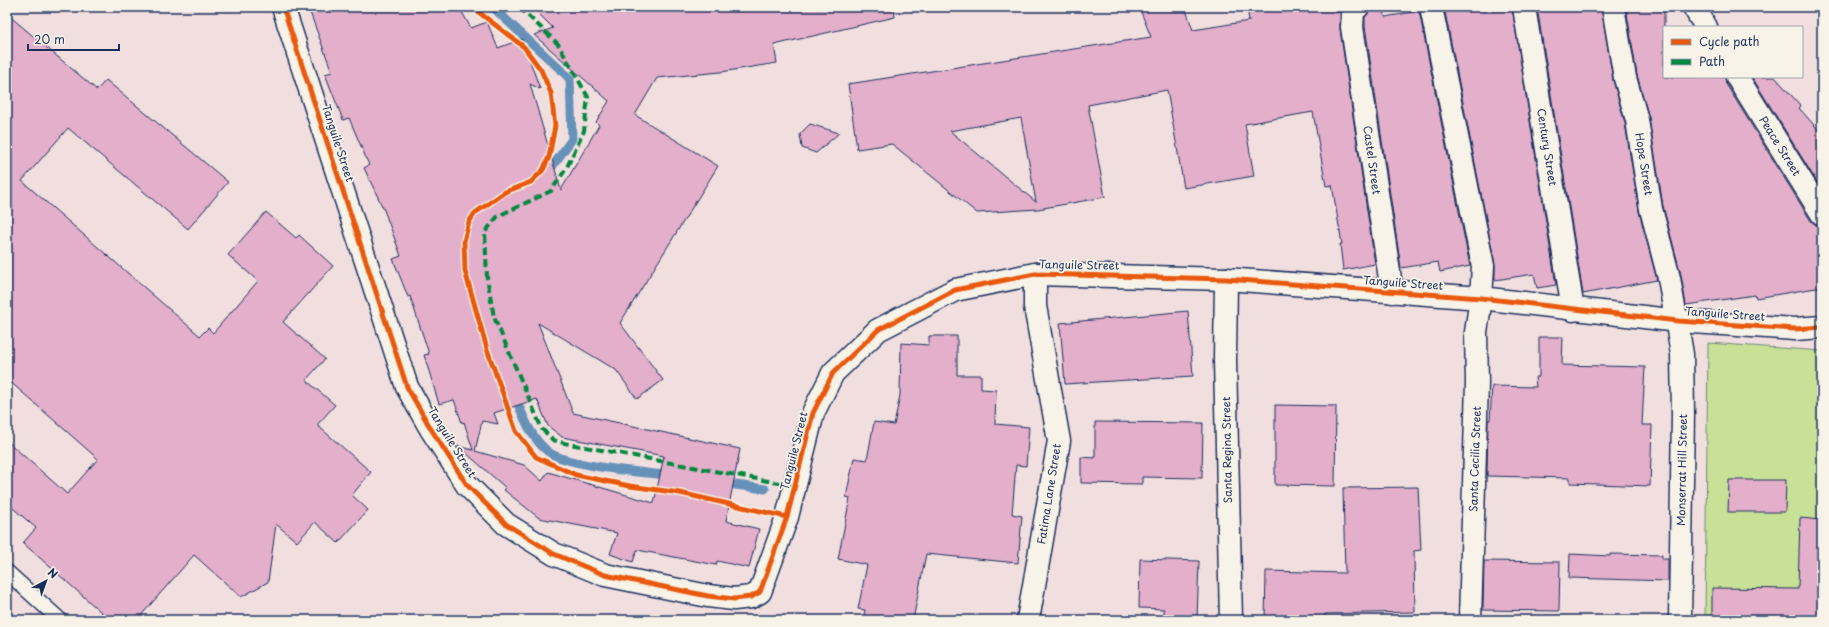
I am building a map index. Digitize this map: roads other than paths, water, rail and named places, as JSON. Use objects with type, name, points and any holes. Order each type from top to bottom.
[{"type":"street","name":"Tanguile Street","points":[[283,7],[407,387],[431,429],[467,485],[506,524],[554,554],[605,575],[708,596],[734,599],[751,597],[760,592],[787,518],[813,413],[833,373],[878,330],[956,290],[1035,274],[1226,279],[1481,298],[1573,310],[1678,321],[1795,329],[1822,327]]},
{"type":"street","name":"Santa Cecilia Street","points":[[1432,7],[1483,266],[1481,298],[1476,332],[1477,384],[1470,620]]},
{"type":"street","name":"Century Street","points":[[1524,7],[1573,310]]},
{"type":"street","name":"Hope Street","points":[[1613,7],[1625,78],[1637,120],[1651,209],[1669,278],[1670,292],[1678,321]]},
{"type":"street","points":[[1694,7],[1705,26]]},
{"type":"street","name":"Castel Street","points":[[1355,17],[1392,292]]},
{"type":"street","name":"Peace Street","points":[[1738,78],[1822,214]]},
{"type":"street","name":"Fatima Lane Street","points":[[1028,620],[1059,441],[1035,306],[1035,274]]},
{"type":"street","name":"Santa Regina Street","points":[[1226,279],[1225,360],[1231,620]]},
{"type":"street","name":"Monserrat Hill Street","points":[[1678,321],[1682,354],[1683,413],[1680,620]]},
{"type":"lane","points":[[7,572],[60,620]]},
{"type":"waterway","points":[[493,7],[570,79],[572,139],[547,174]]},
{"type":"waterway","points":[[514,394],[532,434],[543,448],[550,453],[575,462],[627,471],[672,476]]},
{"type":"waterway","points":[[721,483],[765,489]]}]
